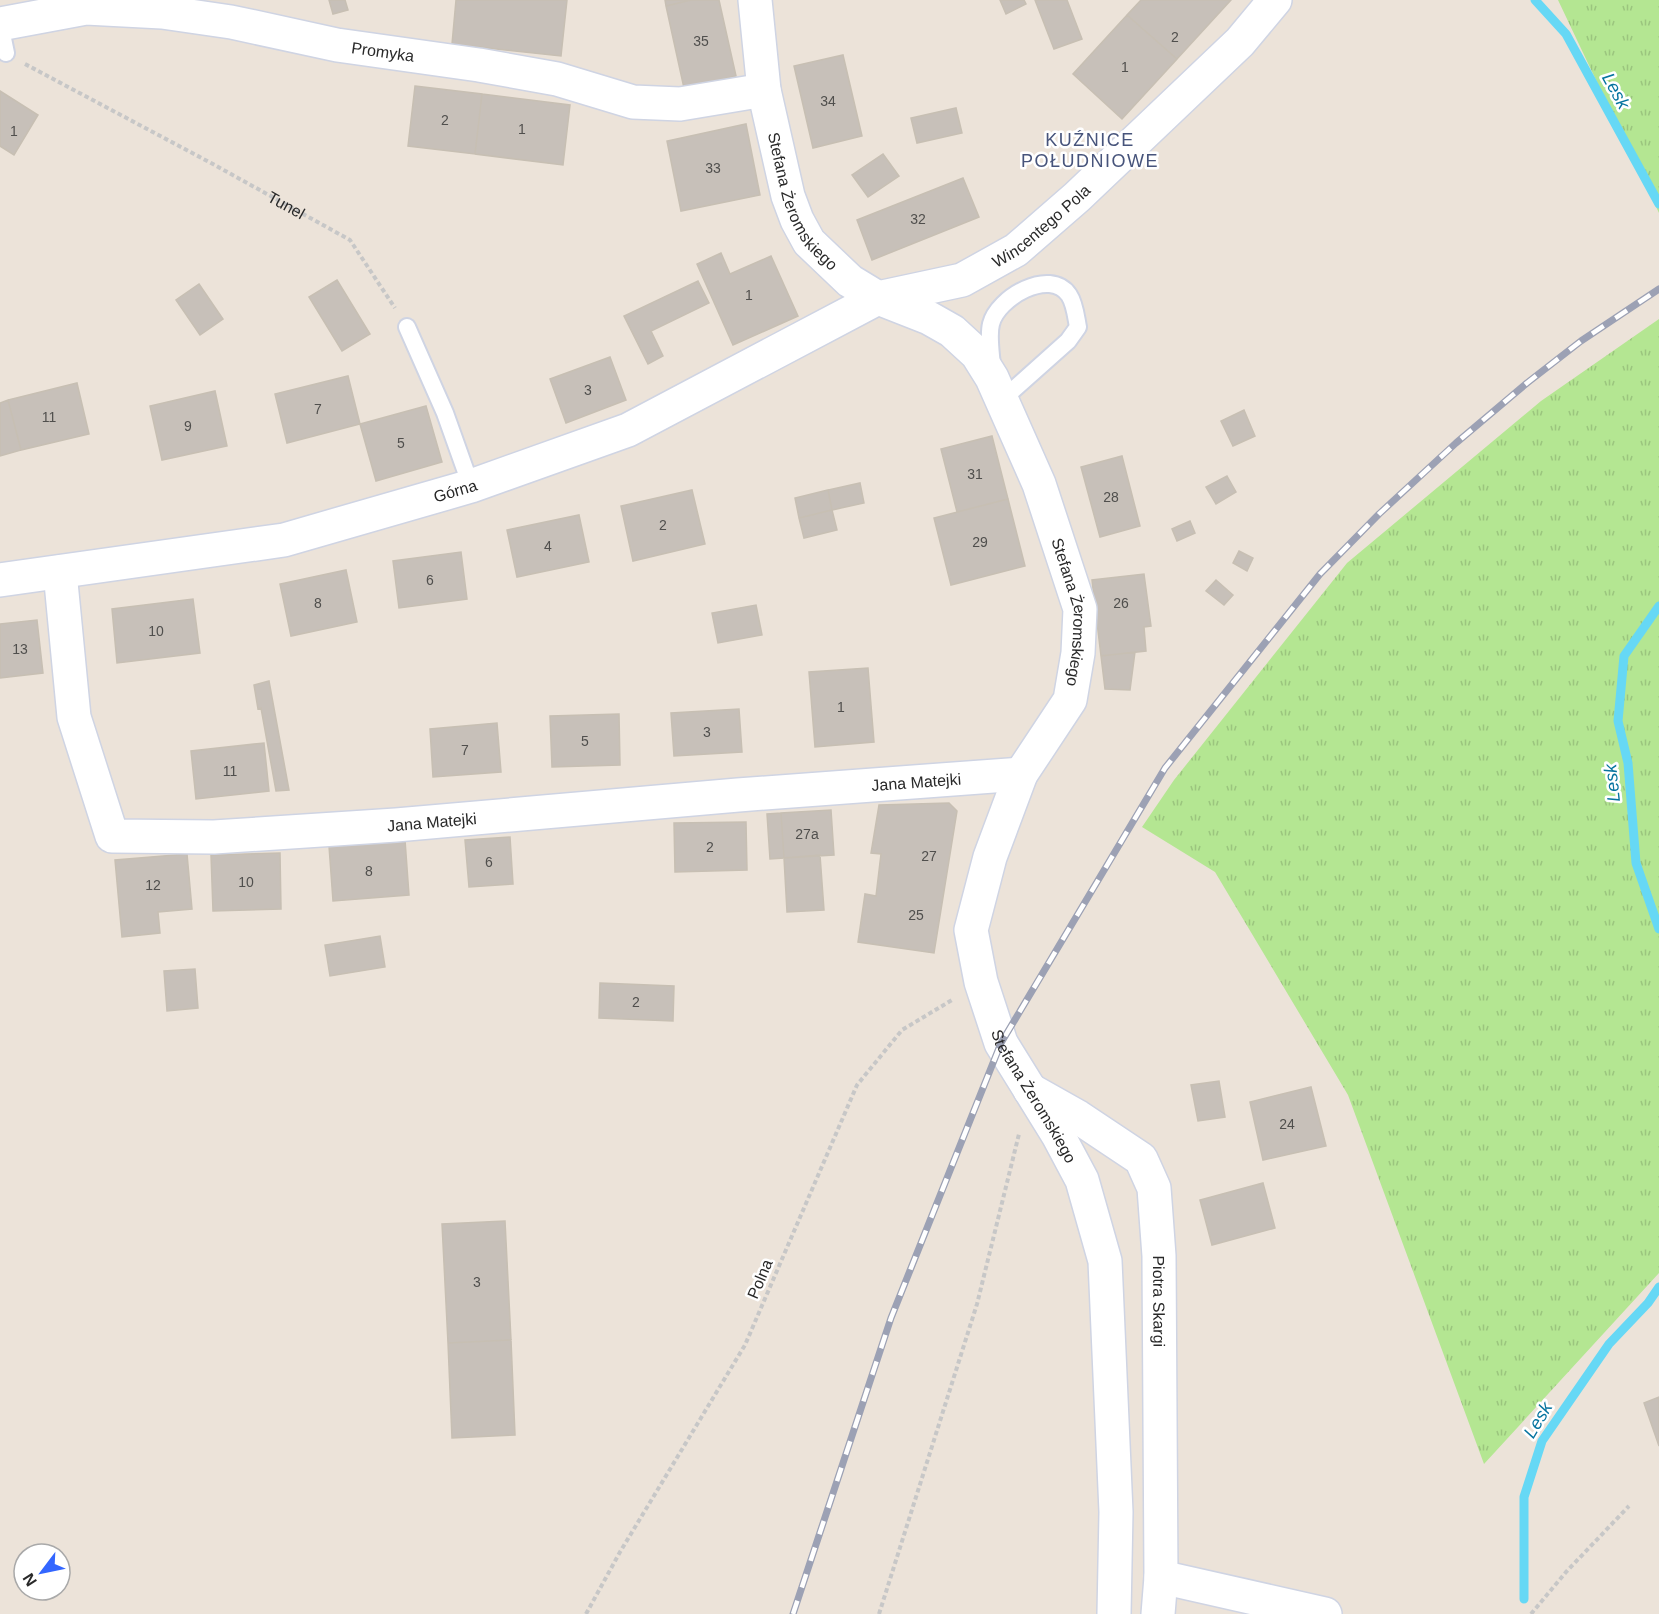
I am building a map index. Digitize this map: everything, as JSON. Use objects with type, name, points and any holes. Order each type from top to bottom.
[{"type":"street","name":"Stefana Żeromskiego","points":[[756,0],[764,90],[788,196],[797,220],[809,242],[850,281],[878,298],[929,318],[951,331],[977,354],[998,388],[1040,484],[1080,609],[1078,653],[1070,700],[1021,774],[990,857],[971,930],[981,982],[1001,1043],[1058,1135],[1082,1180],[1106,1261],[1116,1512],[1114,1614]]},
{"type":"street","name":"Wincentego Pola","points":[[878,298],[962,280],[1016,249],[1077,197],[1240,42],[1275,0]]},
{"type":"street","name":"Promyka","points":[[3,39],[86,8],[162,12],[231,22],[348,46],[557,79],[633,102],[680,104],[764,90]]},
{"type":"street","name":"Górna","points":[[0,580],[284,540],[471,486],[628,430],[878,298]]},
{"type":"street","name":"Jana Matejki","points":[[60,572],[74,717],[112,836],[237,836],[1021,774]]},
{"type":"street","name":"Piotra Skargi","points":[[1030,1090],[1078,1117],[1141,1159],[1154,1188],[1159,1256],[1161,1577],[1158,1614]]},
{"type":"street","points":[[1161,1577],[1324,1614]]},
{"type":"lane","points":[[1041,285],[1055,286],[1068,294],[1075,310],[1078,327],[1068,340],[998,388],[990,324],[997,310],[1010,297],[1024,289],[1041,285]]},
{"type":"lane","points":[[407,327],[445,412],[471,486]]},
{"type":"path","name":"Tunel","points":[[3,39],[211,163],[350,240],[407,327]]},
{"type":"path","name":"Polna","points":[[586,1614],[620,1552],[745,1345],[857,1085],[902,1030],[981,982]]},
{"type":"path","points":[[879,1614],[977,1304],[1030,1090]]},
{"type":"path","points":[[1531,1614],[1566,1572],[1629,1506]]},
{"type":"green space","points":[[1558,0],[1659,0],[1659,213]]},
{"type":"green space","points":[[1659,319],[1659,1273],[1484,1464],[1348,1095],[1215,872],[1142,827],[1174,780],[1347,563],[1541,401]]},
{"type":"building","points":[[329,0],[345,0],[348,10],[333,14]]},
{"type":"building","points":[[456,0],[567,0],[561,56],[452,44]]},
{"type":"building","points":[[665,0],[691,0],[666,6]]},
{"type":"building","points":[[691,0],[719,0],[736,76],[684,88],[666,6]]},
{"type":"building","points":[[1000,0],[1024,0],[1026,4],[1006,14]]},
{"type":"building","points":[[1035,0],[1067,0],[1082,39],[1054,49]]},
{"type":"building","points":[[1141,0],[1231,0],[1177,59],[1127,15]]},
{"type":"building","points":[[1127,15],[1177,59],[1122,119],[1073,74]]},
{"type":"building","points":[[843,55],[862,136],[813,148],[794,66]]},
{"type":"building","points":[[415,86],[482,94],[475,154],[408,146]]},
{"type":"building","points":[[0,91],[38,115],[14,155],[0,146]]},
{"type":"building","points":[[482,94],[570,105],[563,165],[475,154]]},
{"type":"building","points":[[956,108],[962,133],[917,143],[911,118]]},
{"type":"building","points":[[746,124],[760,195],[681,211],[667,141]]},
{"type":"building","points":[[883,154],[899,176],[868,197],[852,175]]},
{"type":"building","points":[[963,178],[979,217],[872,260],[857,220]]},
{"type":"building","points":[[721,253],[730,274],[771,256],[798,316],[733,345],[697,264]]},
{"type":"building","points":[[337,280],[370,334],[342,351],[309,297]]},
{"type":"building","points":[[698,281],[709,303],[651,331],[663,356],[648,364],[624,316]]},
{"type":"building","points":[[199,284],[223,319],[200,335],[176,300]]},
{"type":"building","points":[[610,357],[626,400],[566,423],[550,379]]},
{"type":"building","points":[[348,376],[360,424],[287,443],[275,394]]},
{"type":"building","points":[[77,383],[89,434],[21,450],[8,400]]},
{"type":"building","points":[[215,391],[227,446],[162,460],[150,406]]},
{"type":"building","points":[[8,400],[21,450],[0,456],[0,403]]},
{"type":"building","points":[[426,406],[442,462],[376,481],[360,424]]},
{"type":"building","points":[[1244,410],[1255,436],[1233,446],[1221,421]]},
{"type":"building","points":[[992,436],[1008,499],[957,512],[941,449]]},
{"type":"building","points":[[1122,456],[1140,526],[1100,537],[1081,467]]},
{"type":"building","points":[[1227,476],[1236,492],[1216,504],[1206,487]]},
{"type":"building","points":[[860,483],[864,503],[832,510],[828,490]]},
{"type":"building","points":[[692,490],[705,544],[633,561],[621,506]]},
{"type":"building","points":[[828,490],[832,510],[799,518],[795,498]]},
{"type":"building","points":[[1008,499],[1025,566],[951,585],[934,518]]},
{"type":"building","points":[[832,510],[837,530],[804,538],[799,518]]},
{"type":"building","points":[[579,515],[589,562],[517,577],[507,530]]},
{"type":"building","points":[[1190,521],[1195,533],[1177,541],[1172,529]]},
{"type":"building","points":[[1239,551],[1253,558],[1247,571],[1233,563]]},
{"type":"building","points":[[461,552],[467,599],[399,608],[393,561]]},
{"type":"building","points":[[346,570],[357,622],[291,636],[280,584]]},
{"type":"building","points":[[1144,574],[1151,626],[1144,627],[1146,651],[1101,656],[1092,580]]},
{"type":"building","points":[[1216,580],[1233,595],[1224,605],[1206,591]]},
{"type":"building","points":[[193,599],[200,653],[117,663],[112,609]]},
{"type":"building","points":[[756,605],[762,635],[718,643],[712,613]]},
{"type":"building","points":[[37,620],[43,673],[0,678],[0,624]]},
{"type":"building","points":[[1135,652],[1130,690],[1105,689],[1101,656]]},
{"type":"building","points":[[868,668],[874,742],[815,747],[809,672]]},
{"type":"building","points":[[269,681],[289,790],[276,791],[261,708],[258,709],[254,685]]},
{"type":"building","points":[[739,709],[742,752],[674,756],[671,713]]},
{"type":"building","points":[[619,714],[620,765],[552,767],[550,716]]},
{"type":"building","points":[[497,723],[501,772],[433,777],[430,729]]},
{"type":"building","points":[[264,743],[269,791],[196,799],[191,751]]},
{"type":"building","points":[[949,803],[957,811],[934,953],[858,942],[865,894],[876,896],[881,854],[871,853],[879,805]]},
{"type":"building","points":[[831,810],[834,855],[784,858],[781,813]]},
{"type":"building","points":[[781,813],[784,858],[770,859],[767,814]]},
{"type":"building","points":[[746,822],[747,870],[675,872],[674,823]]},
{"type":"building","points":[[510,837],[513,884],[469,887],[465,840]]},
{"type":"building","points":[[405,840],[409,895],[333,901],[329,846]]},
{"type":"building","points":[[280,853],[281,909],[213,911],[211,855]]},
{"type":"building","points":[[187,854],[192,909],[158,912],[160,933],[122,937],[115,860]]},
{"type":"building","points":[[820,855],[824,910],[787,912],[784,858]]},
{"type":"building","points":[[380,936],[385,967],[330,976],[325,945]]},
{"type":"building","points":[[195,969],[198,1008],[167,1011],[164,971]]},
{"type":"building","points":[[600,983],[674,986],[673,1021],[599,1018]]},
{"type":"building","points":[[1219,1081],[1225,1117],[1198,1121],[1191,1085]]},
{"type":"building","points":[[1311,1087],[1326,1146],[1263,1160],[1250,1102]]},
{"type":"building","points":[[1263,1183],[1275,1228],[1212,1245],[1200,1200]]},
{"type":"building","points":[[505,1221],[511,1340],[448,1343],[442,1224]]},
{"type":"building","points":[[511,1340],[515,1435],[452,1438],[448,1343]]},
{"type":"building","points":[[1659,1397],[1659,1446],[1644,1403]]},
{"type":"waterway","name":"Lesk","points":[[1535,0],[1566,34],[1659,204]]},
{"type":"waterway","name":"Lesk","points":[[1659,606],[1624,656],[1618,721],[1628,763],[1636,863],[1659,929]]},
{"type":"waterway","name":"Lesk","points":[[1524,1599],[1524,1497],[1542,1441],[1609,1344],[1648,1303],[1659,1287]]},
{"type":"railway","points":[[793,1614],[891,1318],[1001,1043],[1165,768],[1320,574],[1379,514],[1456,443],[1527,383],[1581,341],[1659,289]]},
{"type":"district","name":"KUŹNICE POŁUDNIOWE","points":[[1090,150]]}]
